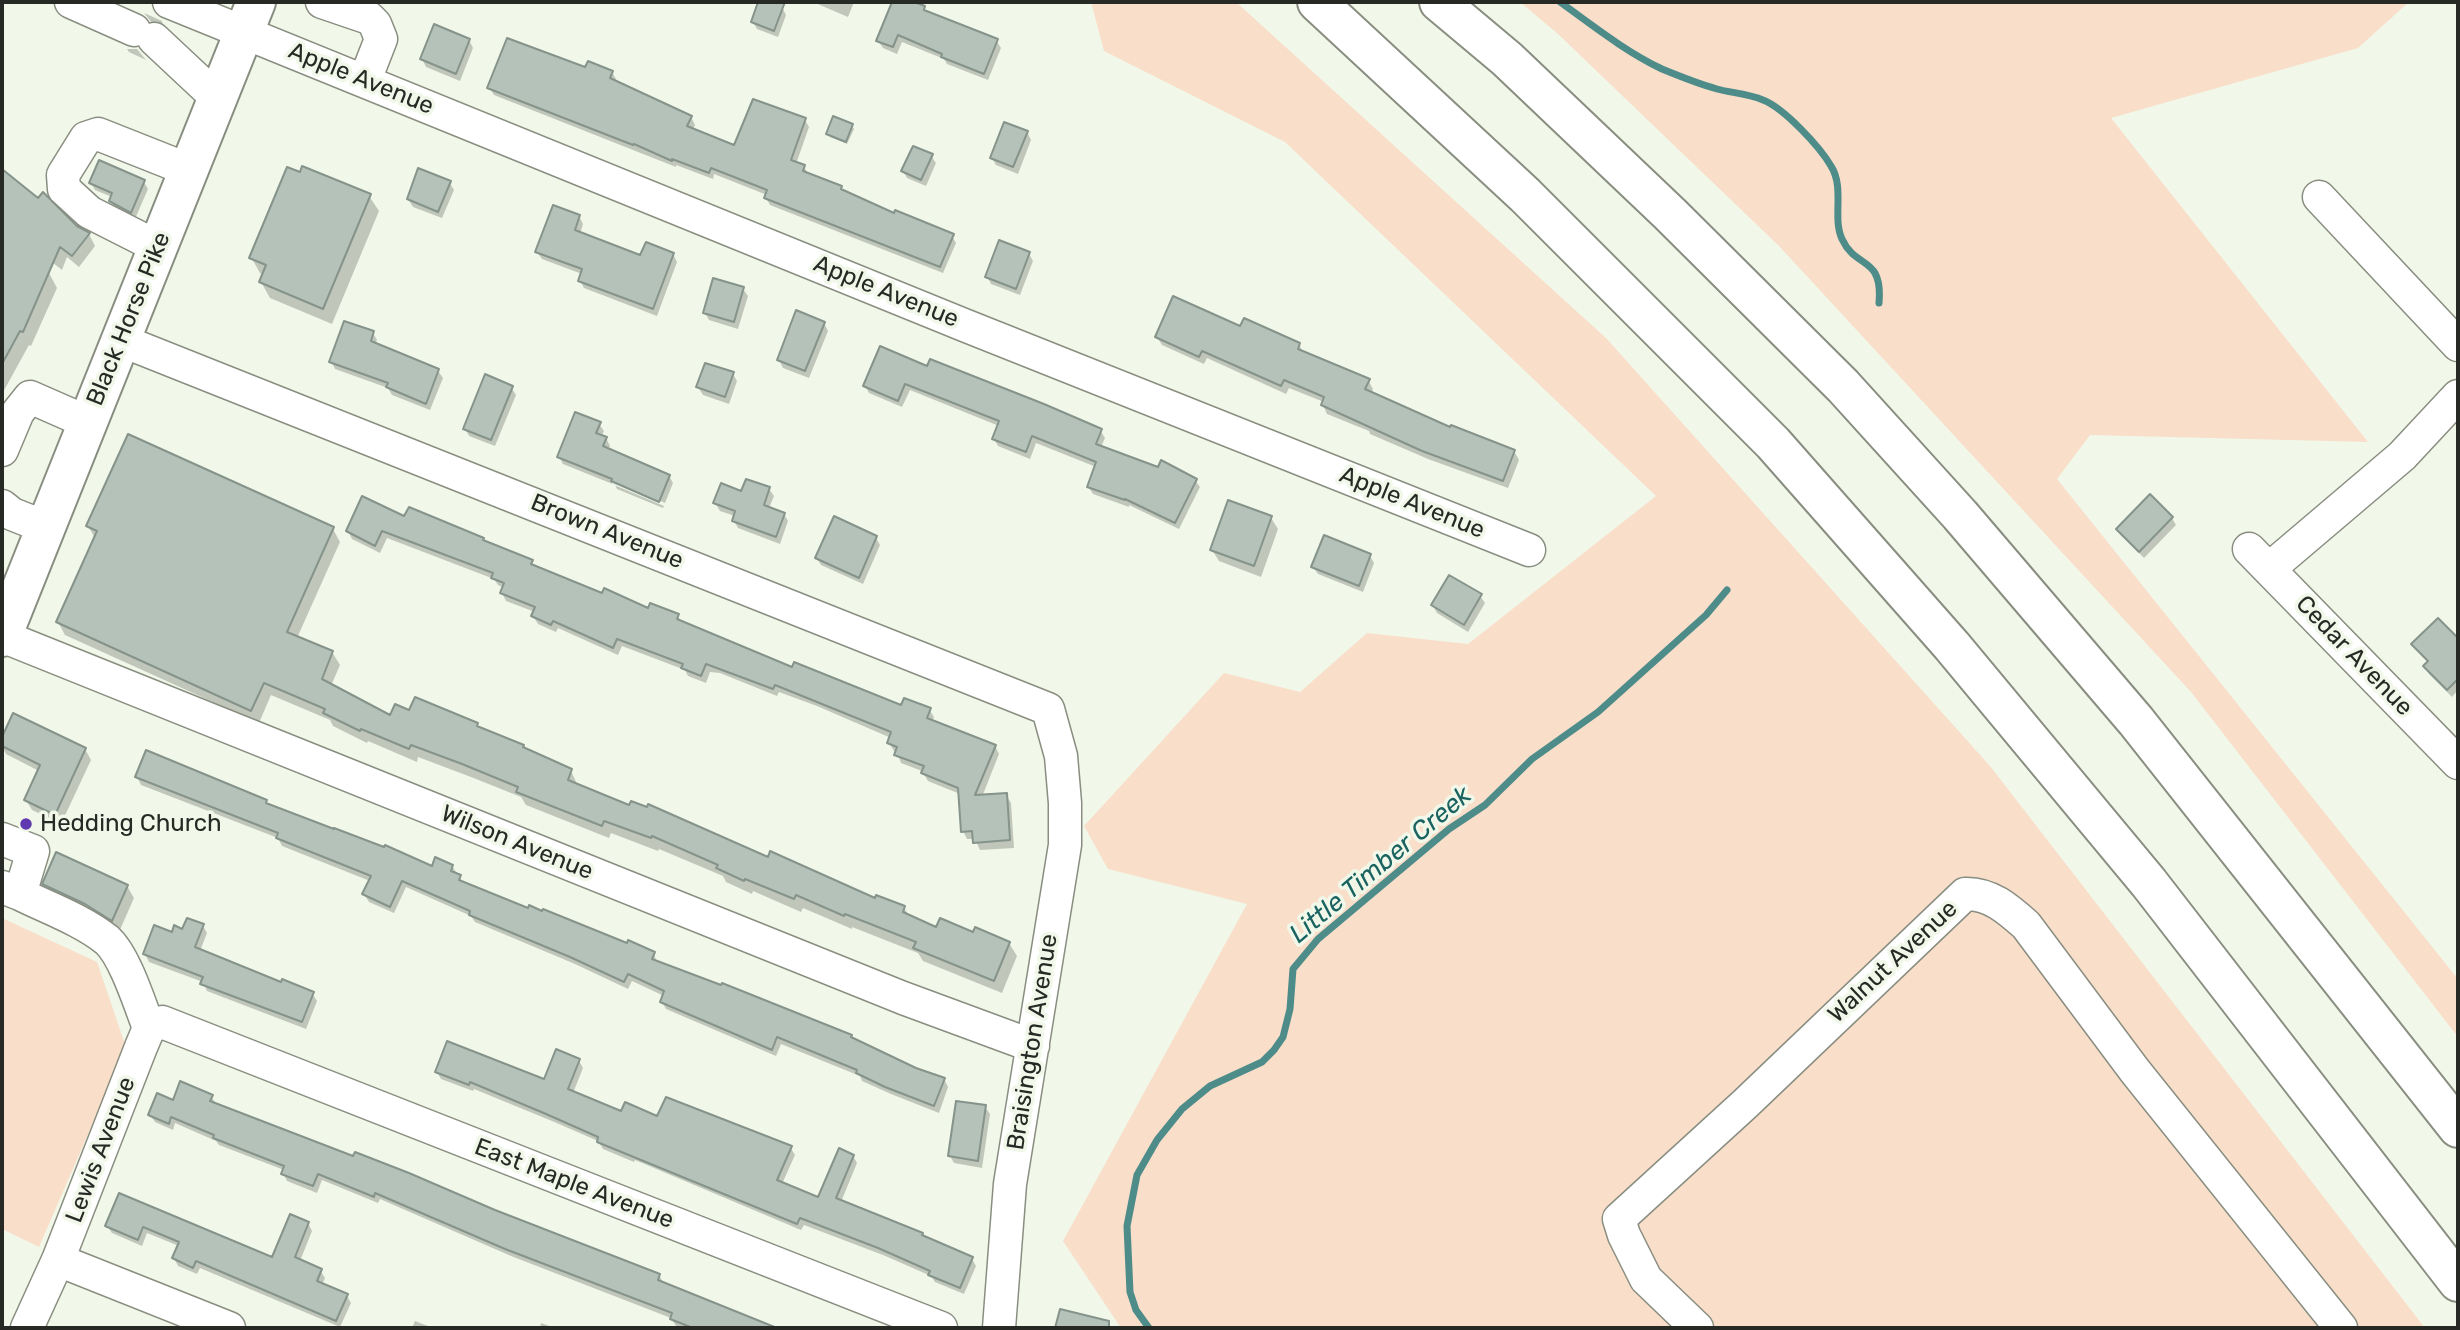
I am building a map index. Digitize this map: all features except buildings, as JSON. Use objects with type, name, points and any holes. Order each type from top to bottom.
[{"type":"main road","points":[[1317,2],[1525,195],[1773,443],[1952,646],[2149,883],[2458,1282]]},
{"type":"main road","points":[[1439,2],[1507,59],[1670,214],[1843,386],[1961,515],[2136,722],[2458,1128]]},
{"type":"main road","name":"Black Horse Pike","points":[[2,637],[13,576],[45,527],[250,17]]},
{"type":"street","points":[[71,2],[144,35],[218,98]]},
{"type":"street","name":"Apple Avenue","points":[[169,2],[250,17],[365,80],[977,330],[1530,550]]},
{"type":"street","points":[[322,2],[369,18],[375,24],[380,39],[365,80]]},
{"type":"street","points":[[158,247],[89,212],[64,189],[63,175],[86,138],[99,134],[189,170]]},
{"type":"street","points":[[2319,197],[2458,345]]},
{"type":"street","name":"Brown Avenue","points":[[120,340],[1048,709],[1061,755]]},
{"type":"street","name":"Cedar Avenue","points":[[2458,396],[2402,456],[2259,559],[2458,763]]},
{"type":"street","points":[[4,441],[18,412],[30,397],[87,422]]},
{"type":"street","points":[[2,506],[12,514],[45,527]]},
{"type":"street","name":"Wilson Avenue","points":[[2,637],[903,998],[1033,1046]]},
{"type":"street","name":"Braisington Avenue","points":[[999,1328],[1010,1184],[1065,845],[1066,803],[1061,755]]},
{"type":"street","points":[[2,839],[33,852],[11,890],[86,927],[109,942],[128,973],[149,1028]]},
{"type":"street","name":"Walnut Avenue","points":[[1697,1328],[1646,1279],[1619,1219],[1745,1104],[1965,894],[1978,893],[2005,906],[2026,925],[2135,1071],[2341,1328]]},
{"type":"street","name":"East Maple Avenue","points":[[149,1028],[162,1023],[207,1040],[941,1328]]},
{"type":"street","name":"Lewis Avenue","points":[[27,1328],[58,1260],[149,1028]]},
{"type":"street","points":[[58,1260],[229,1328]]},
{"type":"shaded area","points":[[1091,2],[1236,2],[1606,338],[1990,766],[2425,1328],[1121,1328],[1063,1241],[1247,904],[1108,869],[1084,826],[1224,673],[1300,692],[1367,633],[1468,644],[1656,496],[1285,142],[1104,51]]},
{"type":"shaded area","points":[[1520,2],[2409,2],[2358,48],[2111,118],[2368,442],[2090,435],[2057,479],[2458,979],[2458,1037],[2191,692],[1779,246],[1558,34]]},
{"type":"shaded area","points":[[2,918],[97,962],[126,1047],[39,1247],[2,1229]]},
{"type":"waterway","name":"Little Timber Creek","points":[[1560,2],[1635,55],[1662,69],[1703,85],[1763,100],[1791,119],[1831,166],[1837,184],[1839,231],[1848,249],[1873,270],[1877,277],[1879,303]]},
{"type":"waterway","name":"Little Timber Creek","points":[[1149,1328],[1136,1310],[1130,1292],[1127,1226],[1137,1175],[1157,1140],[1182,1109],[1210,1086],[1262,1062],[1274,1050],[1283,1037],[1290,1009],[1293,969],[1318,939],[1449,829],[1485,805],[1532,759],[1598,712],[1706,615],[1727,590]]},
{"type":"place","name":"Hedding Church","points":[[26,824]]}]
